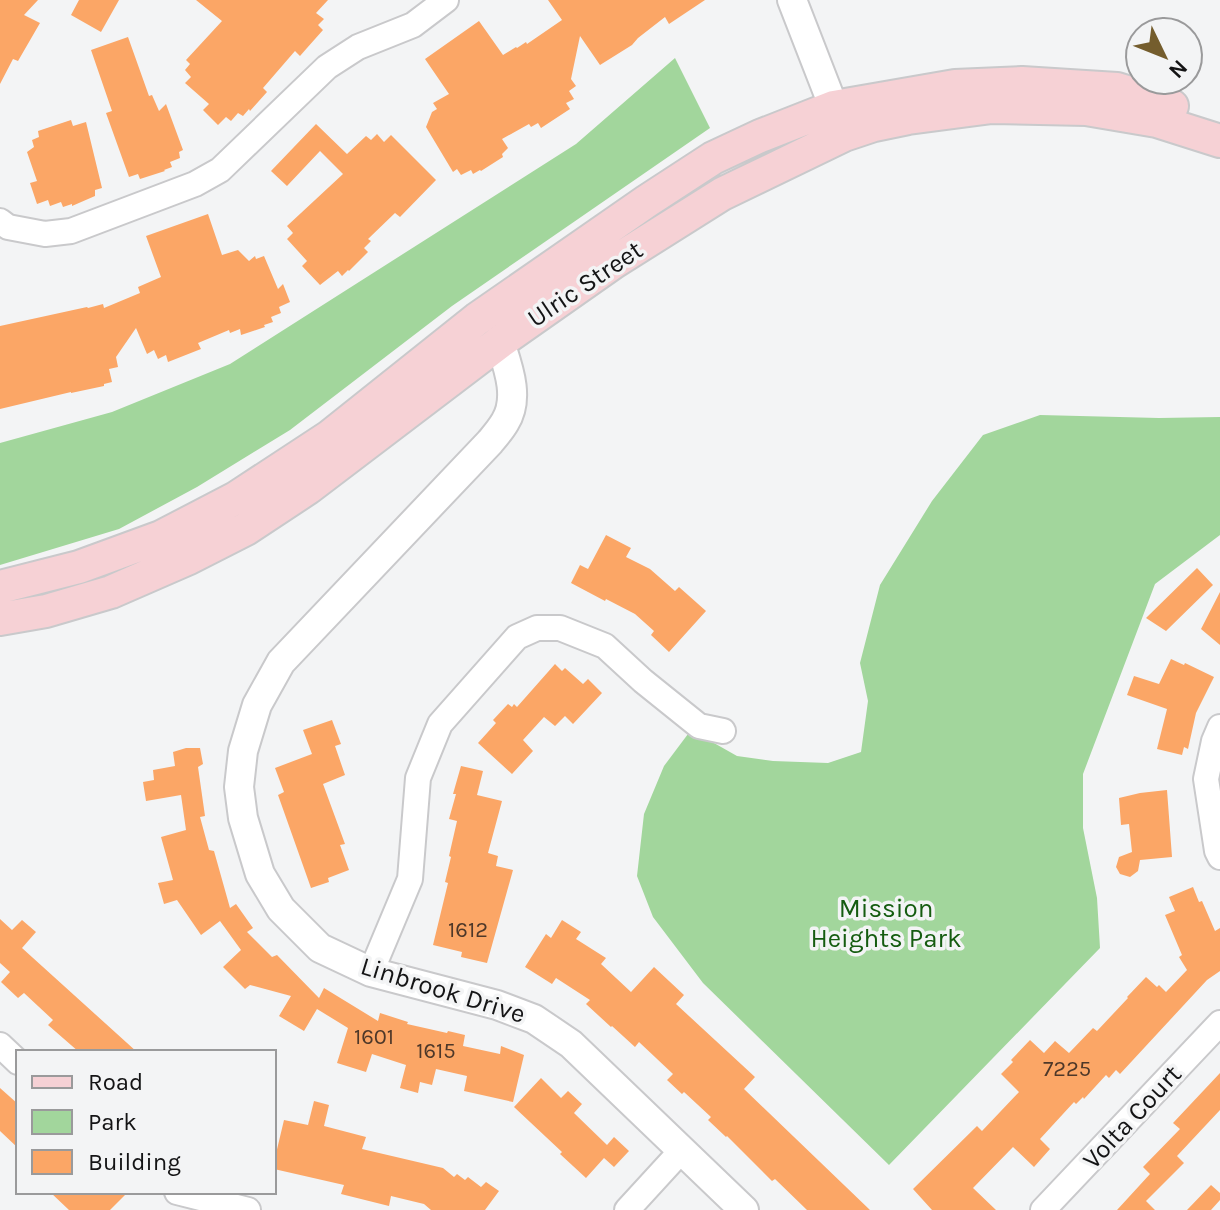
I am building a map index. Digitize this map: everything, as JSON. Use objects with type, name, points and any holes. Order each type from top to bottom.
[{"type":"main road","name":"Ulric Street","points":[[0,587],[79,567],[161,537],[236,498],[329,437],[447,342],[534,279],[713,158],[760,136],[839,121],[955,86],[1022,83],[1117,89],[1220,120]]},
{"type":"main road","name":"Ulric Street","points":[[0,619],[46,611],[111,592],[246,529],[308,488],[500,342],[614,262],[839,121],[874,125],[992,107],[1086,109],[1157,121],[1220,141]]},
{"type":"main road","points":[[447,342],[500,342],[534,279]]},
{"type":"street","points":[[0,221],[8,227],[45,234],[71,231],[195,184],[220,170],[327,67],[358,47],[413,25],[446,0]]},
{"type":"street","points":[[792,0],[839,121]]},
{"type":"street","name":"Linbrook Drive","points":[[500,342],[513,396],[507,420],[490,442],[281,662],[257,705],[243,751],[239,787],[243,818],[260,874],[267,886],[281,909],[320,948],[371,972],[497,1005],[534,1019],[571,1044],[744,1210]]},
{"type":"street","points":[[371,972],[410,879],[418,778],[440,724],[517,637],[537,628],[560,628],[605,646],[699,726],[723,731]]},
{"type":"street","points":[[1217,734],[1206,779],[1220,857]]},
{"type":"street","name":"Volta Court","points":[[1043,1210],[1220,1023]]},
{"type":"street","points":[[0,1045],[16,1060]]},
{"type":"street","points":[[627,1210],[682,1150]]},
{"type":"street","points":[[185,1194],[248,1210]]},
{"type":"green space","points":[[675,58],[710,128],[452,306],[290,430],[197,487],[119,529],[0,565],[0,443],[112,412],[230,364],[576,144]]},
{"type":"green space","name":"Mission Heights Park","points":[[1040,415],[1220,417],[1220,535],[1155,584],[1083,774],[1083,828],[1097,898],[1100,948],[889,1165],[703,983],[653,917],[637,876],[644,814],[664,766],[691,730],[737,756],[773,761],[828,763],[861,752],[868,701],[860,663],[880,585],[932,501],[983,435]]},
{"type":"building","points":[[0,0],[38,0],[24,15],[40,23],[18,61],[13,59],[0,84]]},
{"type":"building","points":[[79,0],[119,0],[101,32],[71,15]]},
{"type":"building","points":[[196,0],[328,0],[316,13],[324,19],[318,25],[323,30],[300,56],[295,51],[263,88],[267,92],[250,111],[243,116],[238,113],[231,121],[226,117],[218,125],[203,110],[209,104],[185,83],[191,77],[185,70],[190,64],[186,60],[222,21]]},
{"type":"building","points":[[548,0],[705,0],[669,24],[665,17],[632,45],[600,65],[580,36],[571,79],[576,86],[569,91],[574,99],[566,103],[570,109],[541,128],[538,123],[531,127],[529,124],[502,139],[508,148],[503,157],[481,171],[473,174],[471,170],[461,175],[457,169],[453,172],[426,127],[432,112],[437,109],[433,103],[449,94],[425,59],[479,21],[503,55],[527,44],[562,20]]},
{"type":"building","points":[[128,37],[149,96],[152,95],[159,111],[166,104],[183,150],[179,152],[180,158],[170,162],[172,167],[140,179],[138,174],[129,177],[106,113],[112,111],[91,50]]},
{"type":"building","points":[[71,120],[73,126],[86,122],[102,188],[95,190],[95,196],[72,206],[63,207],[61,202],[50,206],[48,200],[37,204],[30,183],[37,181],[27,152],[34,147],[32,140],[39,137],[38,131]]},
{"type":"building","points":[[316,124],[347,154],[366,136],[371,140],[377,134],[384,142],[391,135],[436,180],[400,217],[395,213],[368,239],[371,241],[364,248],[368,252],[349,271],[342,276],[338,271],[320,285],[302,266],[307,261],[287,239],[293,233],[287,226],[343,174],[320,151],[287,186],[271,171]]},
{"type":"building","points":[[208,214],[222,255],[238,250],[249,261],[255,256],[256,259],[264,256],[278,289],[283,284],[290,302],[279,307],[281,313],[271,317],[273,322],[241,335],[240,329],[230,333],[229,330],[198,343],[201,349],[168,362],[166,355],[158,359],[154,350],[147,354],[136,328],[116,357],[118,367],[109,369],[112,382],[0,409],[0,326],[103,304],[104,308],[140,293],[138,287],[161,277],[146,236]]},
{"type":"building","points":[[606,535],[631,548],[626,557],[650,569],[675,591],[679,587],[706,611],[669,652],[651,635],[654,631],[635,614],[571,583],[580,565],[588,569]]},
{"type":"building","points":[[1197,568],[1213,585],[1166,631],[1146,618]]},
{"type":"building","points":[[1220,592],[1220,645],[1201,629]]},
{"type":"building","points":[[1171,659],[1214,677],[1196,713],[1188,749],[1184,747],[1182,755],[1157,749],[1167,709],[1127,695],[1134,676],[1159,684]]},
{"type":"building","points":[[555,664],[562,671],[565,668],[583,684],[588,679],[602,693],[573,724],[565,716],[555,726],[544,717],[523,740],[533,751],[512,774],[478,743],[508,704],[517,707]]},
{"type":"building","points":[[332,720],[341,744],[335,746],[345,775],[323,784],[345,844],[340,845],[349,870],[311,888],[278,795],[284,792],[275,768],[312,754],[303,730]]},
{"type":"building","points":[[200,748],[203,764],[198,767],[205,816],[200,817],[209,850],[214,851],[230,908],[236,904],[253,928],[247,932],[272,957],[277,955],[319,998],[324,988],[378,1021],[380,1013],[407,1024],[465,1035],[463,1046],[500,1054],[501,1046],[524,1055],[513,1102],[464,1091],[467,1076],[436,1069],[432,1085],[420,1082],[418,1093],[400,1088],[406,1065],[372,1054],[366,1072],[337,1063],[348,1028],[317,1009],[304,1031],[279,1016],[291,996],[250,985],[245,989],[223,967],[241,950],[220,921],[201,935],[177,900],[164,904],[158,883],[173,880],[161,837],[186,830],[181,795],[146,801],[143,782],[154,780],[153,770],[175,766],[173,752]]},
{"type":"building","points":[[461,766],[483,771],[477,795],[502,801],[488,853],[498,856],[496,866],[513,870],[487,963],[461,957],[462,952],[433,945],[448,883],[445,882],[457,821],[449,819]]},
{"type":"building","points":[[1167,790],[1172,857],[1140,860],[1138,871],[1130,877],[1120,874],[1116,867],[1119,857],[1132,852],[1129,824],[1121,825],[1119,798]]},
{"type":"building","points":[[1193,887],[1215,931],[1220,928],[1220,971],[1207,980],[1120,1074],[1116,1070],[1109,1078],[1106,1075],[1084,1099],[1076,1104],[1074,1102],[1040,1139],[1050,1149],[1034,1167],[1013,1147],[973,1188],[996,1210],[932,1210],[913,1189],[977,1126],[982,1131],[1019,1092],[1001,1074],[1030,1040],[1044,1053],[1055,1041],[1069,1053],[1093,1028],[1097,1031],[1146,977],[1166,992],[1187,970],[1179,957],[1182,955],[1165,915],[1175,911],[1169,897]]},
{"type":"building","points":[[0,919],[12,930],[22,920],[36,932],[22,948],[135,1050],[77,1050],[48,1025],[53,1020],[24,993],[18,998],[1,982],[10,972],[0,963]]},
{"type":"building","points":[[562,920],[581,932],[576,939],[606,958],[601,964],[631,992],[654,967],[684,995],[676,1004],[755,1077],[744,1089],[870,1210],[807,1210],[708,1120],[711,1117],[667,1080],[673,1074],[639,1042],[635,1047],[611,1027],[586,1004],[590,1000],[556,978],[552,984],[525,967],[546,934],[551,938]]},
{"type":"building","points":[[1220,1073],[1220,1110],[1177,1156],[1184,1163],[1146,1201],[1155,1210],[1117,1210],[1150,1174],[1143,1167],[1180,1129],[1173,1123]]},
{"type":"building","points":[[541,1078],[561,1098],[568,1091],[582,1104],[574,1113],[607,1145],[614,1137],[629,1151],[614,1167],[604,1158],[586,1178],[514,1107]]},
{"type":"building","points":[[0,1088],[16,1102],[16,1146],[0,1131]]},
{"type":"building","points":[[314,1101],[329,1105],[324,1126],[366,1137],[362,1149],[443,1168],[454,1177],[457,1174],[465,1180],[468,1177],[481,1187],[486,1182],[499,1191],[485,1210],[431,1210],[424,1204],[391,1196],[389,1206],[341,1194],[344,1185],[276,1169],[276,1154],[284,1120],[308,1125]]},
{"type":"building","points":[[1211,1185],[1220,1193],[1220,1200],[1211,1210],[1187,1210]]},
{"type":"building","points":[[52,1194],[126,1194],[110,1210],[69,1210]]}]
